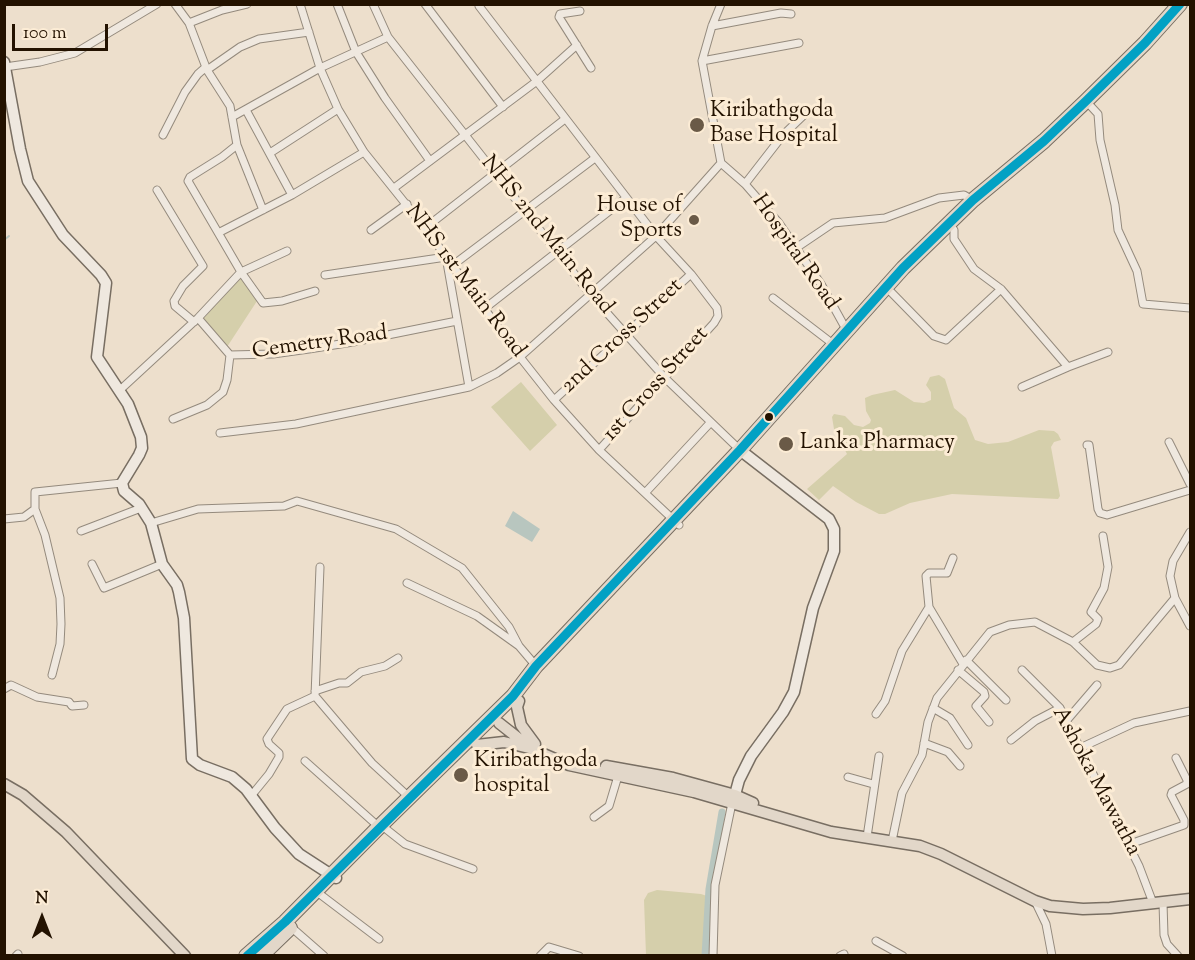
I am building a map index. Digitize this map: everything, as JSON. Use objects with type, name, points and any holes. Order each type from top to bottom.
[{"type":"highway","points":[[382,828],[477,745],[536,666],[743,452],[903,268],[1089,104],[1180,4]]},
{"type":"highway","points":[[743,452],[833,344],[891,292],[973,200],[1131,69],[1190,4]]},
{"type":"highway","points":[[246,956],[334,876],[410,798],[519,701],[676,523]]},
{"type":"highway","points":[[263,955],[321,894],[334,876]]},
{"type":"main road","points":[[519,701],[517,707],[521,725],[534,746]]},
{"type":"main road","points":[[498,718],[534,746],[569,765],[733,799]]},
{"type":"main road","points":[[477,745],[504,742],[534,746],[582,762],[673,778],[831,832],[920,846],[1050,906],[1083,909],[1191,899]]},
{"type":"main road","points":[[4,784],[23,795],[66,832],[185,956]]},
{"type":"street","points":[[157,4],[75,53],[40,62],[5,64],[6,82],[28,180],[63,236],[106,283],[97,357],[129,404],[141,437],[142,448],[122,483],[124,491],[141,508],[151,523],[162,564],[177,585],[184,618],[192,759],[200,765],[232,777],[246,789],[299,854],[334,876]]},
{"type":"street","points":[[175,4],[189,23],[206,69],[230,106],[237,145],[263,210]]},
{"type":"street","points":[[189,23],[222,10],[247,4]]},
{"type":"street","name":"NHS 1st Main Road","points":[[300,4],[320,69],[338,110],[364,152],[425,228],[554,400],[598,450],[676,523]]},
{"type":"street","points":[[337,4],[356,52],[385,98],[430,161]]},
{"type":"street","name":"NHS 2nd Main Road","points":[[373,4],[388,37],[591,295],[665,378],[743,452]]},
{"type":"street","points":[[425,4],[503,106]]},
{"type":"street","points":[[220,433],[296,424],[468,387],[497,373],[520,357],[591,295],[656,236],[721,163],[702,61],[720,6],[709,4]]},
{"type":"street","name":"1st Cross Street","points":[[480,5],[626,198],[717,308],[718,316],[714,323],[598,450]]},
{"type":"street","points":[[580,11],[561,14],[559,17],[591,68]]},
{"type":"street","points":[[712,26],[781,13],[791,14]]},
{"type":"street","points":[[163,135],[185,92],[198,74],[240,47],[259,39],[309,32]]},
{"type":"street","points":[[232,117],[320,69],[388,37]]},
{"type":"street","points":[[702,61],[800,43]]},
{"type":"street","points":[[394,188],[537,81],[577,45]]},
{"type":"street","points":[[1089,104],[1098,117],[1100,140],[1115,205],[1118,230],[1137,271],[1143,304],[1191,308]]},
{"type":"street","points":[[246,110],[292,195]]},
{"type":"street","points":[[270,153],[338,110]]},
{"type":"street","points":[[745,184],[783,135],[804,114]]},
{"type":"street","points":[[425,228],[565,119]]},
{"type":"street","points":[[237,145],[190,177],[188,181],[263,303],[282,301],[315,291]]},
{"type":"street","points":[[220,232],[292,195],[364,152]]},
{"type":"street","points":[[453,265],[596,158]]},
{"type":"street","name":"Hospital Road","points":[[721,163],[745,184],[779,223],[820,284],[848,332]]},
{"type":"street","name":"Cemetry Road","points":[[157,190],[203,266],[183,286],[174,301],[175,306],[196,320],[230,355],[273,354],[309,349],[457,321]]},
{"type":"street","points":[[796,248],[833,223],[885,218],[939,198],[964,195],[973,200]]},
{"type":"street","points":[[484,309],[626,198]]},
{"type":"street","points":[[371,230],[406,204]]},
{"type":"street","points":[[952,226],[954,238],[974,269],[1001,289],[1068,366]]},
{"type":"street","points":[[120,390],[196,320],[242,272],[286,251]]},
{"type":"street","points":[[325,275],[446,257],[468,387]]},
{"type":"street","name":"2nd Cross Street","points":[[554,400],[691,274]]},
{"type":"street","points":[[891,292],[934,336],[946,340],[1001,289]]},
{"type":"street","points":[[773,298],[833,344]]},
{"type":"street","points":[[1023,387],[1068,366],[1108,352]]},
{"type":"street","points":[[173,419],[207,405],[223,392],[230,355]]},
{"type":"street","points":[[645,493],[710,423]]},
{"type":"street","points":[[1169,442],[1191,484]]},
{"type":"street","points":[[1087,444],[1100,513],[1107,515],[1191,490]]},
{"type":"street","points":[[713,956],[715,885],[733,799],[739,780],[751,756],[783,712],[794,692],[813,608],[834,551],[834,529],[830,519],[743,452]]},
{"type":"street","points":[[52,675],[60,644],[60,598],[45,535],[35,509],[35,492],[122,483]]},
{"type":"street","points":[[151,523],[198,509],[284,506],[297,501],[396,529],[462,568],[536,666]]},
{"type":"street","points":[[81,531],[141,508]]},
{"type":"street","points":[[4,519],[24,517],[35,509]]},
{"type":"street","points":[[1191,532],[1173,561],[1170,576],[1175,598],[1191,626]]},
{"type":"street","points":[[1073,642],[1096,624],[1098,619],[1091,612],[1104,588],[1108,567],[1103,536]]},
{"type":"street","points":[[953,558],[947,573],[929,573],[926,576],[929,607],[963,665],[984,692],[985,696],[976,706],[989,722]]},
{"type":"street","points":[[92,564],[104,588],[162,564]]},
{"type":"street","points":[[320,567],[315,693],[372,763],[410,798]]},
{"type":"street","points":[[407,583],[477,615],[519,646]]},
{"type":"street","points":[[892,841],[902,793],[922,755],[928,722],[937,698],[990,632],[1009,625],[1035,622],[1073,642],[1097,664],[1110,668],[1119,665],[1175,598]]},
{"type":"street","points":[[876,714],[885,701],[902,651],[929,607]]},
{"type":"street","points":[[251,796],[279,757],[279,753],[267,739],[287,709],[315,693],[339,683],[348,683],[361,672],[385,666],[398,658]]},
{"type":"street","points":[[963,665],[1006,700]]},
{"type":"street","name":"Ashoka Mawatha","points":[[1022,670],[1060,708],[1067,720],[1127,845],[1158,903],[1167,944],[1178,956]]},
{"type":"street","points":[[4,689],[11,685],[16,686],[37,697],[69,702],[72,706],[84,705]]},
{"type":"street","points":[[1067,720],[1097,685]]},
{"type":"street","points":[[933,708],[950,718],[968,745]]},
{"type":"street","points":[[1011,740],[1035,721],[1060,708]]},
{"type":"street","points":[[1080,748],[1134,723],[1191,711]]},
{"type":"street","points":[[924,743],[948,752],[960,766]]},
{"type":"street","points":[[867,837],[873,784],[879,756]]},
{"type":"street","points":[[1127,845],[1184,825],[1184,820],[1171,795],[1172,792],[1187,784],[1176,758]]},
{"type":"street","points":[[305,761],[382,828],[405,844],[472,869]]},
{"type":"street","points":[[594,817],[609,806],[618,776]]},
{"type":"street","points":[[848,777],[873,784]]},
{"type":"street","points":[[321,894],[379,939]]},
{"type":"street","points":[[1035,901],[1046,924],[1052,956]]},
{"type":"street","points":[[291,927],[324,956]]},
{"type":"street","points":[[876,941],[903,956]]},
{"type":"street","points":[[540,956],[549,947],[579,956]]},
{"type":"shaded area","points":[[241,277],[257,301],[227,347],[202,320]]},
{"type":"shaded area","points":[[939,375],[945,379],[954,408],[966,418],[975,440],[988,444],[1008,442],[1039,430],[1054,431],[1058,434],[1061,440],[1054,442],[1051,447],[1060,496],[1058,499],[952,494],[910,503],[885,514],[879,514],[833,486],[819,500],[807,489],[847,454],[834,429],[832,417],[834,414],[845,416],[854,425],[863,427],[871,420],[866,411],[865,398],[895,390],[914,402],[924,403],[931,400],[931,392],[926,385],[930,377]]},
{"type":"shaded area","points":[[521,382],[557,425],[530,451],[491,407]]},
{"type":"shaded area","points":[[513,511],[540,529],[532,542],[505,526]]},
{"type":"shaded area","points":[[657,890],[701,894],[713,898],[710,955],[646,955],[644,900],[648,893]]},
{"type":"waterway","points":[[4,240],[9,236]]},
{"type":"waterway","points":[[705,956],[709,889],[722,812]]},
{"type":"transit line","points":[[247,956],[285,922],[513,696],[536,666],[740,450],[903,268],[973,200],[1044,141],[1086,101],[1145,43],[1180,4]]},
{"type":"place","name":"Kiribathgoda Base Hospital","points":[[697,125]]},
{"type":"place","name":"House of Sports","points":[[694,220]]},
{"type":"place","name":"Lanka Pharmacy","points":[[786,444]]},
{"type":"place","name":"Kiribathgoda hospital","points":[[461,775]]}]
